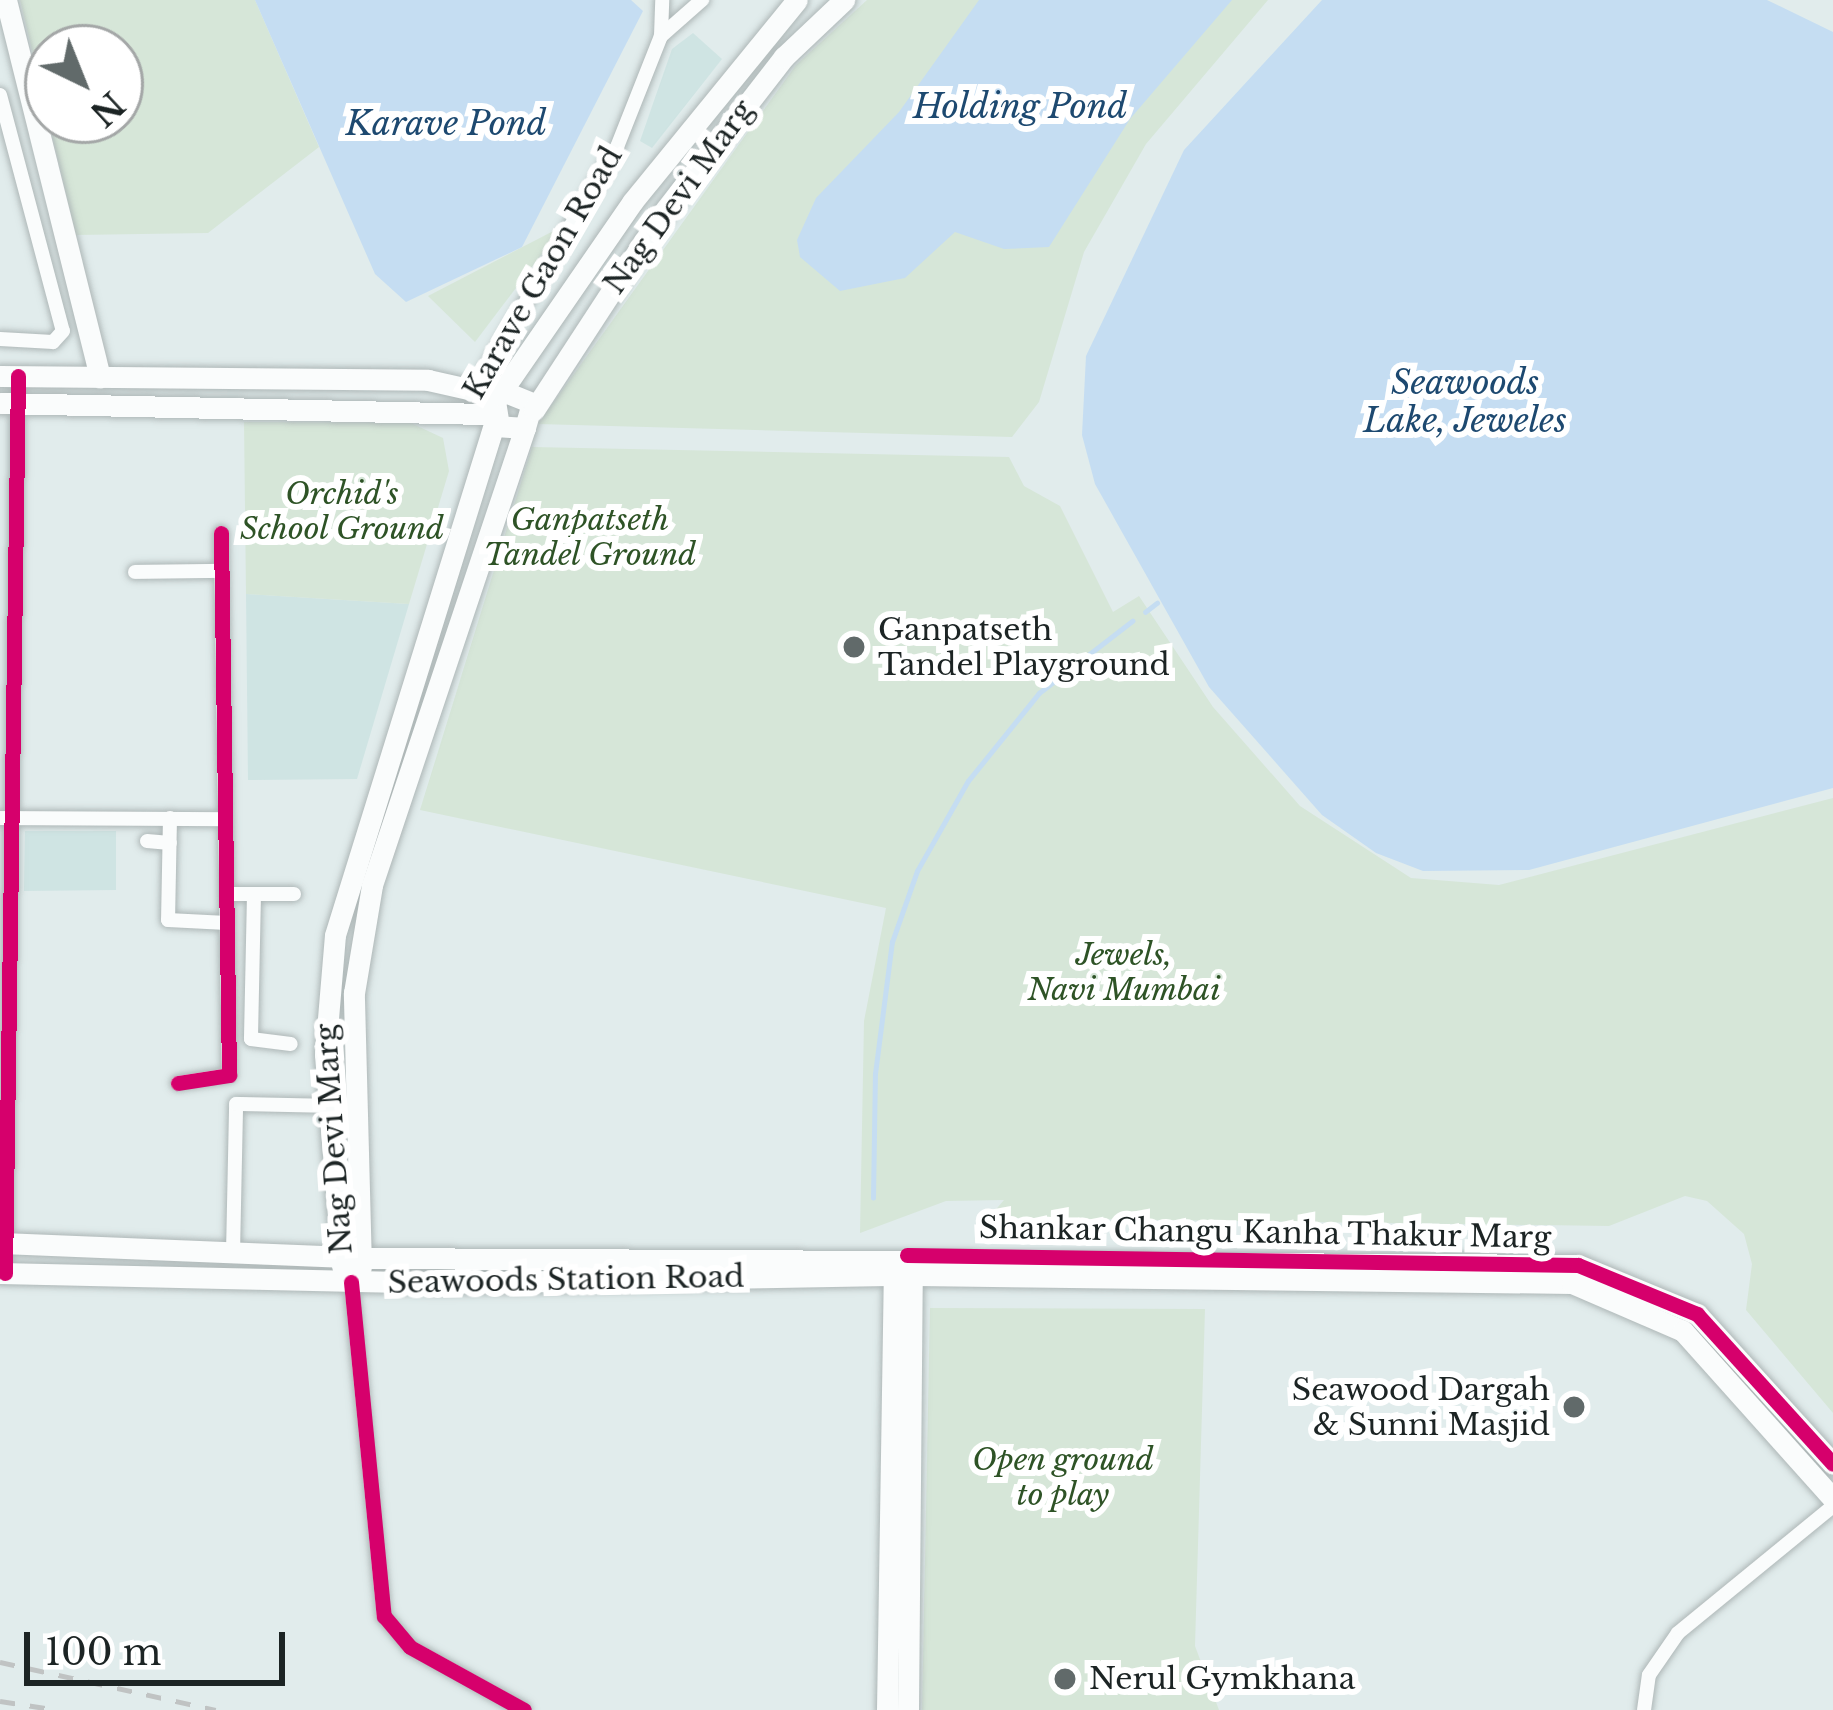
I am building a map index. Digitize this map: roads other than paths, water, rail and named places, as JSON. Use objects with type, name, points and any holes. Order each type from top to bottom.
[{"type":"main road","points":[[6,0],[100,377]]},
{"type":"main road","name":"Nag Devi Marg","points":[[791,1],[633,201],[498,406],[346,878],[326,990],[337,1257],[351,1282],[367,1258],[353,1054],[362,940],[494,500],[530,419],[659,218],[784,57],[844,0]]},
{"type":"main road","points":[[9,376],[475,388],[498,406],[530,419]]},
{"type":"main road","points":[[9,403],[464,411],[498,406],[524,393],[530,419]]},
{"type":"main road","name":"Seawoods Station Road","points":[[3,1244],[367,1258],[912,1265]]},
{"type":"main road","points":[[908,1710],[912,1265]]},
{"type":"main road","name":"Seawoods Station Road","points":[[2,1273],[351,1282],[888,1276],[912,1265]]},
{"type":"main road","name":"Shankar Changu Kanha Thakur Marg","points":[[912,1265],[1473,1269],[1578,1265],[1654,1288],[1732,1345],[1833,1464]]},
{"type":"main road","name":"Shankar Changu Kanha Thakur Marg","points":[[1473,1269],[1572,1283],[1646,1307],[1715,1360],[1833,1502]]},
{"type":"main road","points":[[887,1710],[888,1276]]},
{"type":"street","name":"Karave Gaon Road","points":[[464,411],[584,210],[661,35],[662,0]]},
{"type":"street","points":[[661,35],[702,0]]},
{"type":"street","points":[[0,339],[53,342],[63,332],[7,154],[1,103]]},
{"type":"street","points":[[2,1273],[9,376]]},
{"type":"street","points":[[178,1083],[220,1084],[228,1040],[220,532]]},
{"type":"street","points":[[135,572],[221,571]]},
{"type":"street","points":[[6,818],[226,818]]},
{"type":"street","points":[[170,818],[169,920],[227,923]]},
{"type":"street","points":[[146,841],[170,842]]},
{"type":"street","points":[[251,1039],[254,893]]},
{"type":"street","points":[[226,894],[294,894]]},
{"type":"street","points":[[228,1040],[291,1044]]},
{"type":"street","points":[[233,1253],[236,1104],[328,1106]]},
{"type":"street","points":[[351,1282],[384,1616],[410,1647],[524,1710]]},
{"type":"street","points":[[1645,1710],[1649,1675],[1678,1633],[1833,1502]]},
{"type":"water","name":"Karave Pond","points":[[255,0],[631,0],[643,11],[522,247],[406,302],[375,274]]},
{"type":"water","name":"Holding Pond","points":[[979,0],[1232,0],[1130,119],[1049,247],[1004,249],[955,232],[905,278],[840,291],[800,257],[797,240],[816,198],[899,112]]},
{"type":"water","name":"Seawoods Lake, Jeweles","points":[[1322,0],[1767,0],[1833,32],[1833,788],[1529,870],[1423,871],[1376,853],[1322,815],[1209,687],[1095,484],[1082,435],[1086,356],[1184,150]]},
{"type":"waterway","points":[[1145,612],[1157,603]]},
{"type":"waterway","points":[[873,1198],[875,1074],[892,942],[917,871],[968,781],[1039,693],[1132,621]]},
{"type":"railway","points":[[0,1662],[216,1710]]},
{"type":"railway","points":[[0,1701],[58,1710]]},
{"type":"place","name":"Ganpatseth Tandel Playground","points":[[854,647]]},
{"type":"place","name":"Seawood Dargah & Sunni Masjid","points":[[1574,1407]]},
{"type":"place","name":"Nerul Gymkhana","points":[[1065,1679]]},
{"type":"park label","name":"Orchid's School Ground","points":[[342,511]]},
{"type":"park label","name":"Ganpatseth Tandel Ground","points":[[590,537]]},
{"type":"park label","name":"Jewels, Navi Mumbai","points":[[1124,972]]},
{"type":"park label","name":"Open ground to play","points":[[1063,1477]]}]
